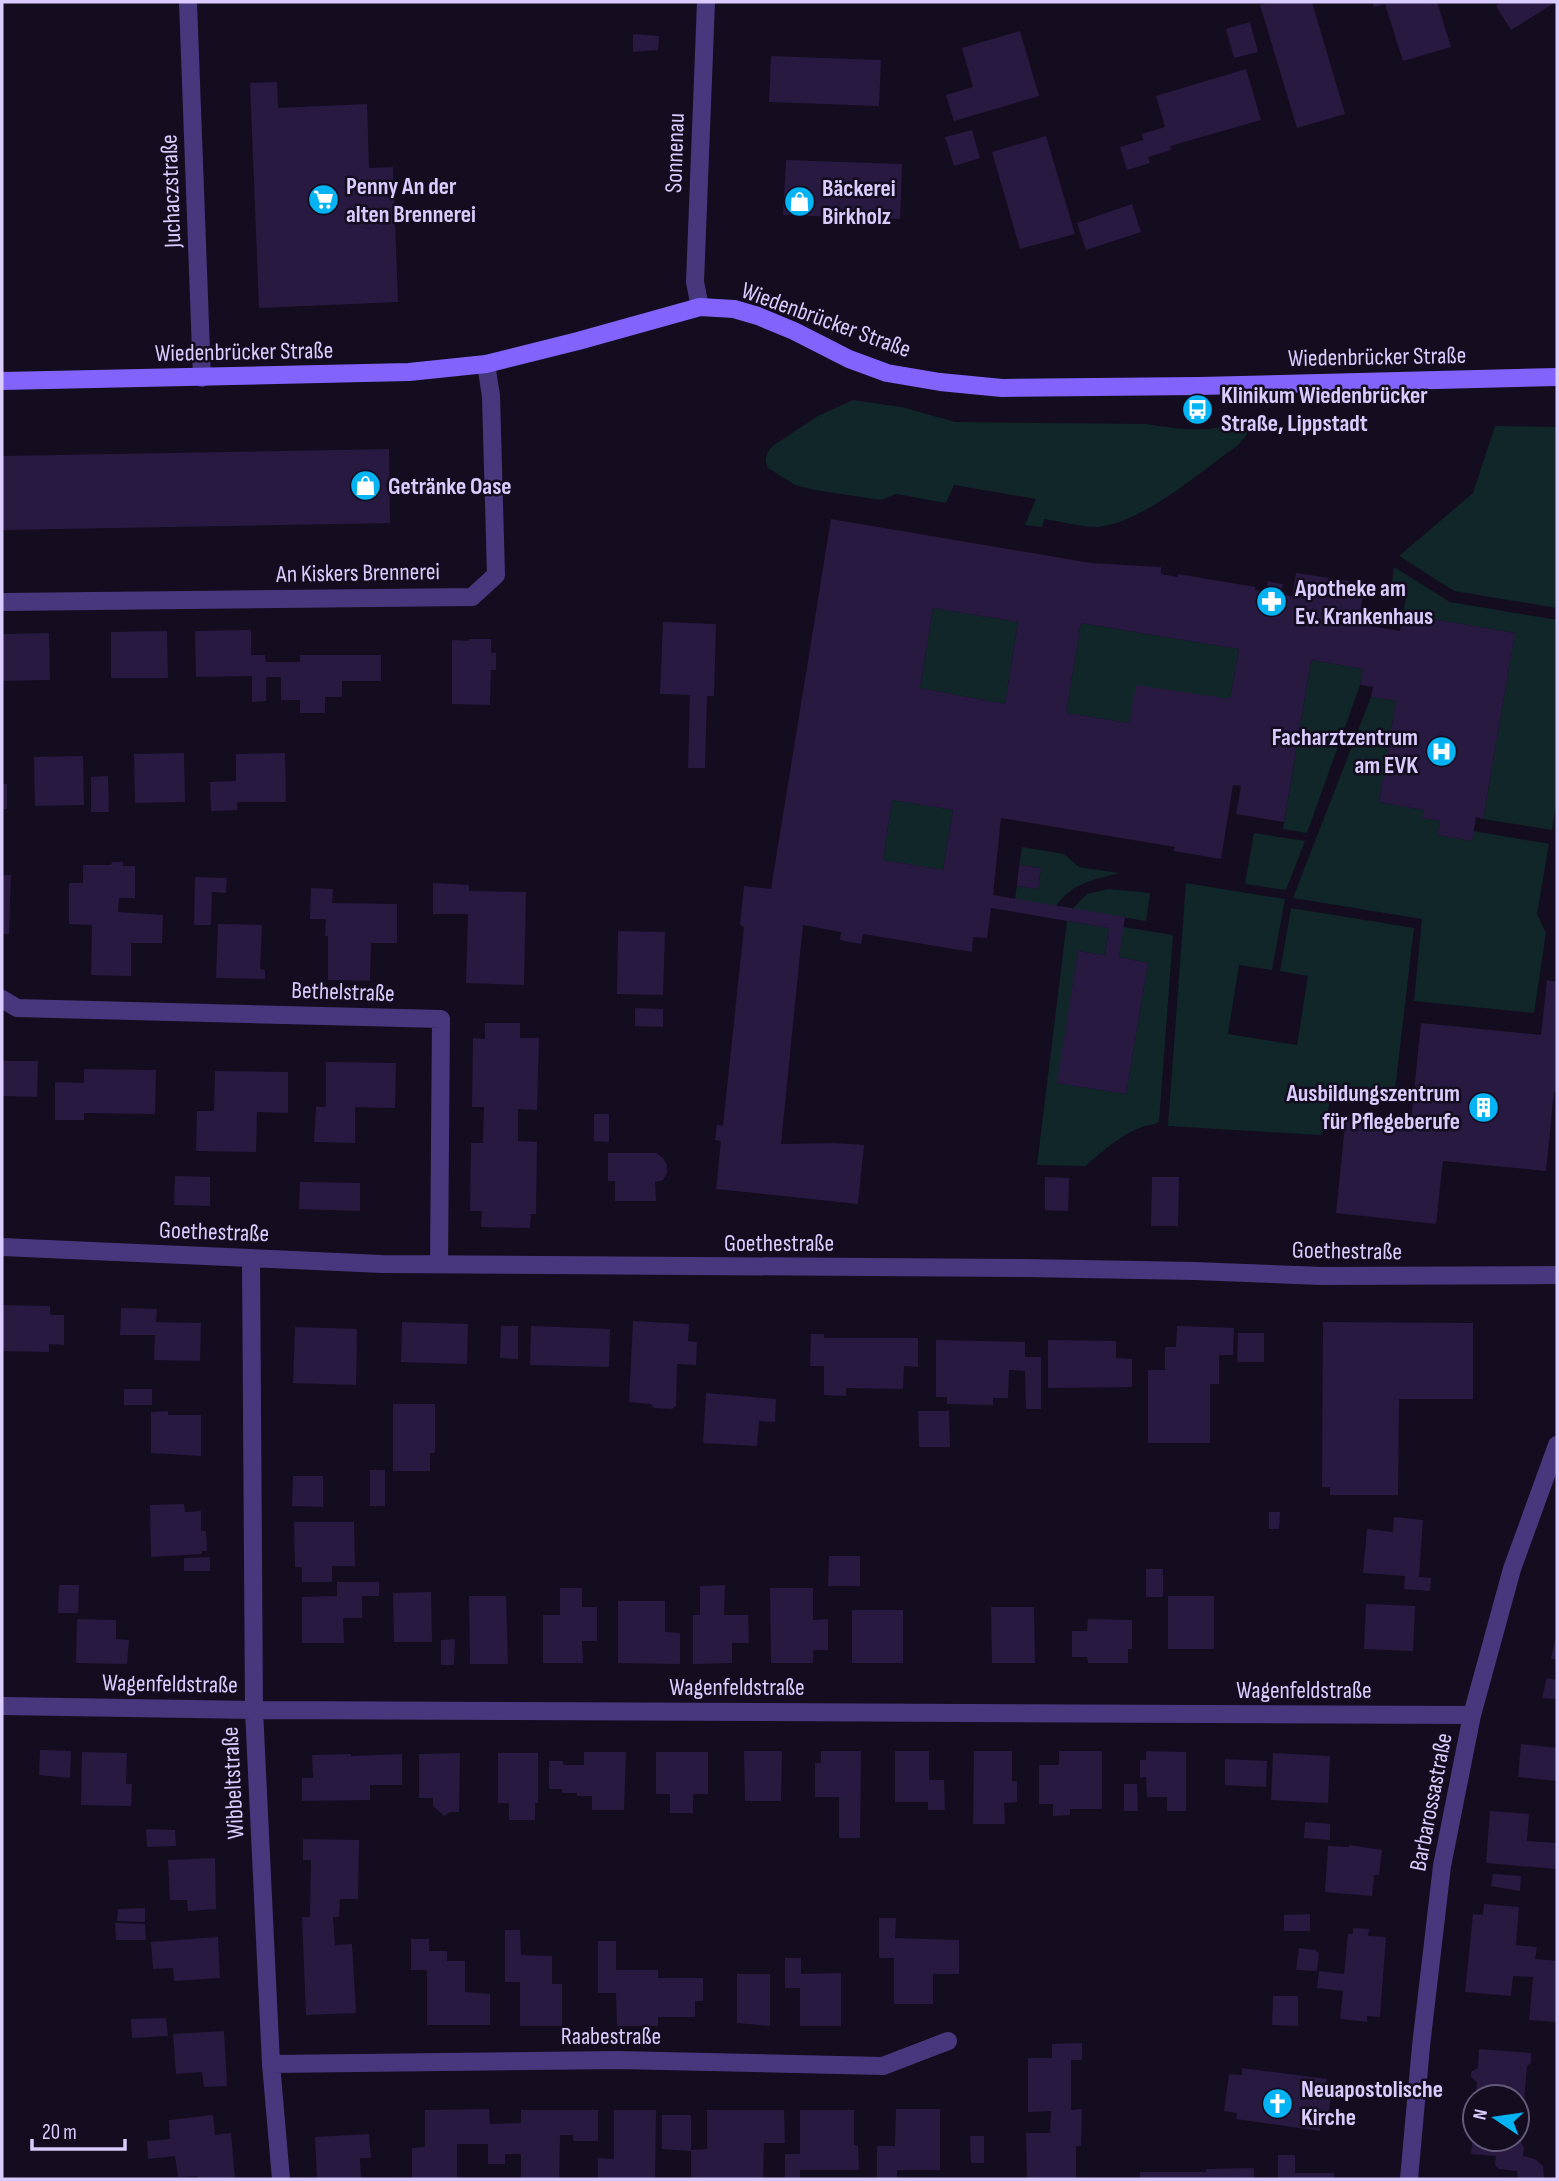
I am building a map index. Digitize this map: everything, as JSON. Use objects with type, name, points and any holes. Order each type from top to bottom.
[{"type":"street","name":"Juchaczstraße","points":[[188,2],[202,378]]},
{"type":"street","name":"Sonnenau","points":[[700,307],[695,282],[706,2]]},
{"type":"street","name":"Wiedenbrücker Straße","points":[[2,381],[409,372],[486,364],[700,307],[734,309],[758,316],[849,359],[887,373],[1002,388],[1557,377]]},
{"type":"street","name":"An Kiskers Brennerei","points":[[2,602],[472,597],[496,575],[491,396],[486,364]]},
{"type":"street","name":"Bethelstraße","points":[[2,999],[17,1008],[441,1019],[439,1264]]},
{"type":"street","name":"Goethestraße","points":[[2,1247],[382,1264],[1194,1270],[1322,1276],[1557,1275]]},
{"type":"street","name":"Wibbeltstraße","points":[[251,1258],[254,1710],[271,2064],[281,2179]]},
{"type":"street","name":"Barbarossastraße","points":[[1409,2179],[1442,1866],[1472,1715],[1512,1569],[1557,1445]]},
{"type":"street","name":"Wagenfeldstraße","points":[[2,1706],[254,1710],[1472,1715]]},
{"type":"street","name":"Raabestraße","points":[[271,2064],[618,2060],[883,2066],[948,2041]]},
{"type":"green space","points":[[853,400],[902,407],[955,422],[1147,424],[1192,429],[1235,424],[1250,426],[1237,446],[1168,496],[1129,518],[1110,525],[1092,527],[1044,519],[1042,527],[1025,525],[1036,499],[954,485],[946,503],[896,494],[881,500],[795,485],[768,468],[766,455],[774,445],[818,416]]},
{"type":"green space","points":[[1495,426],[1557,427],[1557,608],[1454,591],[1399,556],[1473,493]]},
{"type":"green space","points":[[1394,567],[1450,602],[1557,620],[1557,797],[1552,830],[1483,819],[1515,633],[1403,614],[1407,592],[1391,589]]},
{"type":"green space","points":[[933,608],[1018,622],[1005,704],[920,688]]},
{"type":"green space","points":[[1081,623],[1239,649],[1230,699],[1129,723],[1066,713]]},
{"type":"green space","points":[[1311,660],[1363,669],[1360,685],[1307,833],[1283,829]]},
{"type":"green space","points":[[1371,697],[1396,701],[1379,802],[1424,810],[1423,818],[1440,821],[1437,835],[1472,841],[1473,831],[1549,844],[1537,914],[1546,933],[1534,1013],[1414,1001],[1422,919],[1293,898]]},
{"type":"green space","points":[[892,800],[953,810],[943,870],[883,860]]},
{"type":"green space","points":[[1254,833],[1305,841],[1286,890],[1245,884]]},
{"type":"green space","points":[[1022,847],[1064,854],[1079,867],[1119,873],[1076,887],[1056,906],[1015,899],[1017,886],[1038,889],[1041,868],[1019,865]]},
{"type":"green space","points":[[1186,883],[1285,899],[1272,970],[1239,965],[1228,1034],[1297,1045],[1308,976],[1280,971],[1291,908],[1414,928],[1392,1102],[1340,1097],[1329,1104],[1326,1129],[1320,1135],[1168,1126]]},
{"type":"green space","points":[[1108,889],[1150,893],[1146,921],[1072,909],[1087,894]]},
{"type":"green space","points":[[1067,921],[1109,928],[1105,955],[1078,951],[1058,1083],[1126,1094],[1148,963],[1119,957],[1123,927],[1173,935],[1159,1122],[1126,1134],[1085,1166],[1037,1165]]},
{"type":"building","points":[[1270,2],[1312,2],[1345,114],[1297,128],[1260,5]]},
{"type":"building","points":[[1372,2],[1437,2],[1451,47],[1403,61],[1385,4],[1374,7]]},
{"type":"building","points":[[1502,2],[1556,2],[1511,30],[1496,6]]},
{"type":"building","points":[[1250,22],[1258,52],[1234,58],[1226,29]]},
{"type":"building","points":[[1020,31],[1039,96],[954,121],[946,95],[973,87],[962,48]]},
{"type":"building","points":[[633,34],[659,36],[658,50],[633,52]]},
{"type":"building","points":[[771,56],[881,60],[879,106],[769,102]]},
{"type":"building","points":[[1246,69],[1261,120],[1170,146],[1171,150],[1148,157],[1150,163],[1127,170],[1120,147],[1143,140],[1142,134],[1165,127],[1156,96]]},
{"type":"building","points":[[277,82],[278,108],[367,104],[369,168],[393,167],[398,302],[259,308],[250,83]]},
{"type":"building","points":[[972,130],[980,158],[954,166],[945,137]]},
{"type":"building","points":[[1046,136],[1075,234],[1020,249],[992,152]]},
{"type":"building","points":[[786,160],[902,164],[900,219],[783,215]]},
{"type":"building","points":[[1132,204],[1141,232],[1086,250],[1077,223]]},
{"type":"building","points":[[389,449],[390,523],[2,530],[2,456]]},
{"type":"building","points":[[831,519],[1091,563],[1161,567],[1161,574],[1177,577],[1178,574],[1255,587],[1255,590],[1266,592],[1268,581],[1283,584],[1281,594],[1292,596],[1296,573],[1343,580],[1365,584],[1358,624],[1400,631],[1403,614],[1515,633],[1483,819],[1476,817],[1472,841],[1437,835],[1440,821],[1422,818],[1424,810],[1379,802],[1396,701],[1371,697],[1373,687],[1360,685],[1363,669],[1311,660],[1284,822],[1236,814],[1241,786],[1233,785],[1221,859],[1173,851],[1175,847],[1001,818],[993,895],[1125,917],[1119,957],[1148,963],[1126,1094],[1057,1083],[1078,951],[1105,955],[1109,928],[991,908],[987,938],[973,937],[972,952],[863,934],[861,944],[840,940],[841,932],[803,925],[781,1144],[864,1145],[858,1204],[716,1189],[721,1141],[715,1140],[717,1125],[723,1126],[744,927],[740,925],[744,886],[771,889]],"holes":[[[933,608],[1018,622],[1005,704],[920,688]],[[1081,623],[1239,649],[1230,699],[1136,685],[1129,723],[1066,713]],[[892,800],[953,810],[943,870],[883,860]]]},
{"type":"building","points":[[663,622],[716,624],[714,696],[707,696],[705,768],[688,768],[690,695],[660,694]]},
{"type":"building","points":[[251,630],[251,655],[265,655],[266,662],[300,662],[300,655],[381,655],[381,681],[342,681],[342,697],[325,697],[325,713],[300,713],[300,700],[281,700],[281,677],[266,677],[266,701],[252,702],[252,676],[196,677],[195,631]]},
{"type":"building","points":[[167,631],[168,678],[111,678],[111,632]]},
{"type":"building","points":[[49,633],[50,680],[2,681],[2,634]]},
{"type":"building","points":[[491,639],[491,653],[496,653],[496,670],[491,670],[490,705],[452,704],[452,640]]},
{"type":"building","points":[[184,753],[185,802],[135,803],[134,754]]},
{"type":"building","points":[[285,753],[286,802],[237,802],[237,810],[211,811],[210,782],[236,781],[236,754]]},
{"type":"building","points":[[83,756],[84,805],[35,806],[34,757]]},
{"type":"building","points":[[108,776],[109,812],[91,812],[91,777]]},
{"type":"building","points":[[2,784],[7,784],[7,809],[2,809]]},
{"type":"building","points":[[112,862],[135,866],[135,898],[119,898],[118,912],[163,915],[162,943],[131,943],[131,976],[91,975],[92,925],[69,924],[69,883],[83,883],[83,865],[111,865]]},
{"type":"building","points":[[1019,865],[1041,868],[1038,889],[1017,886]]},
{"type":"building","points":[[2,875],[11,875],[9,934],[2,934]]},
{"type":"building","points":[[195,877],[227,878],[226,893],[212,892],[211,925],[194,925]]},
{"type":"building","points":[[433,883],[469,885],[469,891],[526,892],[524,985],[466,983],[468,914],[433,914]]},
{"type":"building","points":[[311,888],[333,889],[332,903],[397,904],[397,943],[371,943],[370,981],[328,980],[326,919],[310,919]]},
{"type":"building","points":[[218,924],[262,925],[260,969],[265,970],[265,979],[216,978]]},
{"type":"building","points":[[618,931],[665,932],[663,995],[617,994]]},
{"type":"building","points":[[1547,980],[1557,982],[1557,1093],[1554,1092],[1546,1171],[1443,1161],[1436,1224],[1336,1213],[1346,1115],[1411,1121],[1421,1023],[1541,1035]]},
{"type":"building","points":[[635,1008],[663,1009],[663,1027],[635,1026]]},
{"type":"building","points":[[485,1023],[520,1023],[520,1038],[539,1038],[537,1110],[518,1109],[518,1141],[537,1142],[536,1214],[531,1214],[530,1228],[481,1227],[482,1211],[470,1211],[471,1143],[483,1143],[484,1107],[472,1107],[473,1038],[485,1039]]},
{"type":"building","points":[[2,1061],[38,1061],[37,1097],[2,1096]]},
{"type":"building","points":[[326,1062],[396,1063],[395,1108],[355,1107],[355,1143],[314,1142],[316,1107],[326,1107]]},
{"type":"building","points":[[84,1069],[156,1070],[155,1114],[84,1113],[84,1120],[55,1120],[55,1082],[84,1083]]},
{"type":"building","points":[[215,1071],[288,1072],[288,1113],[257,1112],[256,1152],[196,1151],[197,1111],[214,1111]]},
{"type":"building","points":[[594,1114],[609,1114],[609,1142],[594,1141]]},
{"type":"building","points":[[608,1153],[656,1153],[663,1158],[667,1173],[663,1180],[655,1182],[656,1201],[615,1201],[615,1181],[608,1181]]},
{"type":"building","points":[[175,1176],[210,1177],[210,1206],[174,1205]]},
{"type":"building","points":[[1045,1177],[1069,1178],[1068,1211],[1045,1210]]},
{"type":"building","points":[[1152,1177],[1179,1177],[1178,1226],[1151,1226]]},
{"type":"building","points":[[300,1182],[360,1183],[360,1211],[299,1209]]},
{"type":"building","points":[[2,1305],[50,1306],[50,1315],[64,1315],[64,1345],[49,1344],[49,1352],[2,1351]]},
{"type":"building","points":[[121,1308],[157,1309],[156,1322],[201,1323],[200,1361],[154,1360],[155,1335],[120,1335]]},
{"type":"building","points":[[633,1321],[689,1324],[688,1341],[697,1342],[696,1365],[677,1364],[676,1406],[672,1409],[629,1402]]},
{"type":"building","points":[[402,1322],[468,1324],[467,1364],[401,1362]]},
{"type":"building","points":[[1323,1322],[1473,1323],[1473,1399],[1399,1399],[1398,1495],[1330,1495],[1330,1487],[1322,1487]]},
{"type":"building","points":[[501,1326],[518,1326],[518,1359],[500,1358]]},
{"type":"building","points":[[531,1326],[610,1329],[609,1367],[530,1365]]},
{"type":"building","points":[[1177,1326],[1234,1328],[1233,1355],[1219,1355],[1219,1384],[1210,1384],[1210,1443],[1148,1443],[1148,1370],[1165,1370],[1165,1347],[1176,1347]]},
{"type":"building","points":[[295,1327],[357,1329],[356,1385],[293,1383]]},
{"type":"building","points":[[1238,1333],[1264,1333],[1264,1362],[1237,1362]]},
{"type":"building","points":[[811,1334],[824,1334],[824,1338],[918,1338],[918,1367],[904,1366],[903,1389],[846,1388],[846,1396],[824,1395],[824,1366],[810,1366]]},
{"type":"building","points":[[936,1340],[1025,1342],[1025,1357],[1041,1357],[1041,1409],[1026,1409],[1025,1371],[1009,1370],[1008,1398],[993,1398],[993,1405],[947,1404],[947,1397],[936,1397]]},
{"type":"building","points":[[1048,1340],[1116,1341],[1116,1358],[1132,1359],[1132,1387],[1048,1388]]},
{"type":"building","points":[[124,1389],[152,1389],[152,1405],[124,1405]]},
{"type":"building","points":[[706,1393],[776,1399],[775,1422],[759,1421],[757,1446],[703,1443]]},
{"type":"building","points":[[393,1404],[435,1404],[435,1453],[430,1453],[430,1471],[393,1471]]},
{"type":"building","points":[[168,1411],[168,1415],[201,1415],[201,1456],[151,1453],[151,1412]]},
{"type":"building","points":[[918,1411],[949,1411],[950,1447],[919,1447]]},
{"type":"building","points":[[370,1470],[385,1470],[385,1506],[370,1506]]},
{"type":"building","points":[[293,1476],[323,1476],[323,1507],[292,1506]]},
{"type":"building","points":[[184,1504],[185,1512],[201,1511],[201,1531],[206,1531],[207,1551],[202,1551],[202,1554],[151,1557],[150,1505]]},
{"type":"building","points":[[1269,1512],[1280,1512],[1279,1529],[1269,1529]]},
{"type":"building","points":[[1394,1517],[1423,1520],[1419,1577],[1431,1578],[1430,1591],[1404,1589],[1405,1576],[1363,1573],[1367,1529],[1393,1532]]},
{"type":"building","points":[[294,1522],[354,1522],[355,1566],[332,1566],[332,1582],[302,1582],[302,1567],[295,1567]]},
{"type":"building","points":[[829,1556],[860,1556],[860,1586],[828,1586]]},
{"type":"building","points":[[210,1557],[210,1571],[184,1571],[184,1558]]},
{"type":"building","points":[[1146,1569],[1163,1569],[1163,1597],[1146,1597]]},
{"type":"building","points":[[337,1582],[379,1582],[379,1596],[362,1596],[362,1618],[343,1618],[344,1643],[302,1643],[302,1597],[337,1596]]},
{"type":"building","points":[[59,1585],[79,1585],[78,1613],[58,1613]]},
{"type":"building","points":[[725,1585],[724,1615],[748,1615],[749,1643],[732,1643],[732,1663],[693,1664],[693,1615],[700,1615],[700,1586]]},
{"type":"building","points":[[560,1588],[582,1588],[582,1607],[597,1607],[597,1641],[582,1641],[583,1663],[543,1663],[543,1615],[560,1615]]},
{"type":"building","points":[[770,1588],[813,1588],[813,1620],[828,1619],[828,1650],[813,1650],[813,1663],[771,1663]]},
{"type":"building","points":[[431,1592],[432,1642],[394,1642],[393,1593]]},
{"type":"building","points":[[469,1596],[506,1596],[508,1664],[470,1664]]},
{"type":"building","points":[[1168,1596],[1214,1596],[1214,1649],[1168,1649]]},
{"type":"building","points":[[618,1601],[665,1601],[665,1632],[680,1633],[680,1664],[618,1663]]},
{"type":"building","points":[[1366,1604],[1415,1606],[1413,1651],[1364,1649]]},
{"type":"building","points":[[991,1607],[1034,1607],[1035,1663],[992,1663]]},
{"type":"building","points":[[852,1610],[903,1610],[903,1663],[852,1663]]},
{"type":"building","points":[[77,1619],[116,1620],[116,1639],[129,1640],[127,1664],[76,1663]]},
{"type":"building","points":[[1088,1619],[1132,1620],[1132,1649],[1128,1649],[1128,1663],[1088,1663],[1087,1657],[1072,1657],[1072,1631],[1087,1631]]},
{"type":"building","points":[[1557,1638],[1557,1660],[1551,1658]]},
{"type":"building","points":[[455,1639],[454,1665],[441,1665],[441,1640]]},
{"type":"building","points":[[1547,1678],[1557,1680],[1557,1699],[1542,1698]]},
{"type":"building","points":[[1521,1744],[1557,1748],[1557,1781],[1518,1777]]},
{"type":"building","points":[[40,1750],[71,1751],[70,1778],[39,1775]]},
{"type":"building","points":[[744,1751],[782,1751],[781,1801],[745,1801]]},
{"type":"building","points":[[821,1751],[861,1751],[860,1838],[839,1838],[839,1797],[815,1797],[815,1763],[821,1763]]},
{"type":"building","points":[[895,1751],[929,1751],[929,1780],[944,1780],[945,1810],[928,1810],[928,1802],[895,1802]]},
{"type":"building","points":[[974,1751],[1012,1751],[1012,1781],[1017,1781],[1017,1802],[1004,1803],[1005,1824],[973,1824]]},
{"type":"building","points":[[1059,1751],[1102,1751],[1102,1809],[1070,1809],[1070,1815],[1053,1816],[1053,1804],[1039,1804],[1039,1765],[1059,1765]]},
{"type":"building","points":[[1146,1751],[1186,1752],[1186,1811],[1167,1811],[1167,1797],[1147,1797],[1146,1777],[1140,1778],[1140,1760],[1146,1760]]},
{"type":"building","points":[[82,1752],[127,1753],[126,1784],[132,1784],[131,1806],[81,1805]]},
{"type":"building","points":[[584,1752],[626,1752],[624,1810],[592,1810],[592,1796],[577,1796],[577,1793],[562,1793],[562,1789],[549,1789],[549,1761],[563,1761],[563,1765],[584,1765]]},
{"type":"building","points":[[656,1752],[708,1752],[708,1794],[693,1794],[693,1813],[670,1813],[670,1794],[656,1794]]},
{"type":"building","points":[[460,1753],[459,1812],[450,1812],[444,1816],[433,1806],[433,1798],[419,1798],[419,1754]]},
{"type":"building","points":[[498,1753],[538,1753],[538,1803],[535,1803],[535,1820],[509,1820],[509,1803],[498,1803]]},
{"type":"building","points":[[1273,1753],[1330,1756],[1328,1803],[1271,1800]]},
{"type":"building","points":[[402,1754],[402,1785],[370,1785],[370,1800],[302,1801],[302,1778],[313,1778],[312,1755]]},
{"type":"building","points":[[1225,1759],[1267,1761],[1266,1787],[1225,1785]]},
{"type":"building","points":[[1124,1784],[1137,1784],[1138,1811],[1124,1811]]},
{"type":"building","points":[[1490,1811],[1529,1814],[1527,1841],[1557,1843],[1557,1869],[1486,1863]]},
{"type":"building","points":[[1305,1822],[1330,1824],[1330,1840],[1304,1838]]},
{"type":"building","points":[[146,1829],[175,1830],[176,1846],[147,1847]]},
{"type":"building","points":[[303,1839],[359,1840],[358,1899],[340,1899],[339,1917],[333,1917],[335,1945],[352,1944],[356,2013],[306,2015],[302,1917],[310,1917],[311,1860],[303,1860]]},
{"type":"building","points":[[1349,1845],[1382,1850],[1379,1875],[1374,1875],[1372,1896],[1325,1892],[1328,1846]]},
{"type":"building","points":[[215,1858],[216,1909],[188,1911],[187,1900],[170,1900],[168,1860]]},
{"type":"building","points":[[1493,1874],[1521,1876],[1520,1891],[1491,1886]]},
{"type":"building","points":[[1484,1904],[1519,1907],[1516,1945],[1537,1947],[1535,1959],[1557,1961],[1557,2022],[1529,2020],[1533,1977],[1513,1976],[1511,1996],[1465,1992],[1473,1914],[1483,1915]]},
{"type":"building","points":[[145,1908],[145,1922],[117,1921],[118,1909]]},
{"type":"building","points":[[1310,1914],[1310,1931],[1284,1931],[1284,1915]]},
{"type":"building","points":[[879,1918],[896,1918],[895,1938],[959,1940],[959,1974],[933,1974],[933,2004],[894,2004],[894,1958],[879,1958]]},
{"type":"building","points":[[115,1923],[145,1924],[146,1940],[116,1940]]},
{"type":"building","points":[[1353,1928],[1369,1929],[1368,1936],[1386,1937],[1380,2017],[1367,2016],[1367,2022],[1340,2019],[1343,1991],[1317,1988],[1319,1971],[1344,1974],[1348,1934],[1353,1934]]},
{"type":"building","points":[[505,1930],[520,1930],[521,1955],[552,1956],[552,1984],[562,1984],[562,2026],[520,2026],[520,1982],[505,1982]]},
{"type":"building","points":[[218,1937],[220,1978],[174,1981],[173,1968],[153,1969],[151,1942]]},
{"type":"building","points":[[411,1939],[429,1939],[429,1951],[447,1951],[447,1961],[465,1961],[465,1992],[490,1994],[490,2025],[427,2025],[427,1970],[411,1970]]},
{"type":"building","points":[[598,1941],[616,1941],[616,1970],[658,1970],[658,1978],[703,1978],[703,2001],[695,2001],[695,2017],[658,2017],[658,2026],[617,2026],[616,1993],[598,1993]]},
{"type":"building","points":[[1299,1948],[1315,1950],[1319,1954],[1317,1971],[1296,1970]]},
{"type":"building","points":[[785,1958],[801,1958],[801,1974],[841,1973],[841,2026],[800,2026],[800,1988],[785,1988]]},
{"type":"building","points":[[737,1974],[770,1974],[770,2026],[737,2023]]},
{"type":"building","points":[[1273,1996],[1298,1996],[1298,2026],[1272,2025]]},
{"type":"building","points":[[166,2018],[168,2036],[132,2038],[131,2019]]},
{"type":"building","points":[[224,2031],[227,2086],[204,2087],[202,2072],[176,2074],[173,2034]]},
{"type":"building","points":[[1082,2043],[1082,2060],[1071,2060],[1071,2110],[1082,2109],[1081,2146],[1076,2146],[1076,2179],[1027,2179],[1026,2133],[1050,2133],[1051,2111],[1028,2112],[1028,2058],[1052,2058],[1052,2044]]},
{"type":"building","points":[[1479,2049],[1531,2053],[1526,2083],[1477,2083],[1471,2077],[1471,2072],[1478,2068]]},
{"type":"building","name":"Neuapostolische Kirche","points":[[1242,2068],[1327,2079],[1325,2094],[1331,2095],[1328,2117],[1322,2117],[1320,2131],[1236,2119],[1237,2113],[1224,2111],[1229,2074],[1242,2075]]},
{"type":"building","points":[[489,2109],[490,2124],[521,2123],[521,2110],[598,2110],[598,2141],[573,2141],[573,2135],[560,2135],[559,2179],[521,2179],[521,2154],[505,2154],[505,2164],[488,2164],[488,2144],[457,2144],[457,2178],[412,2178],[412,2148],[425,2147],[425,2110]]},
{"type":"building","points":[[896,2109],[940,2109],[940,2170],[897,2170],[897,2179],[877,2179],[877,2146],[895,2146]]},
{"type":"building","points":[[614,2110],[656,2110],[655,2179],[598,2179],[598,2158],[614,2159]]},
{"type":"building","points":[[707,2110],[784,2110],[785,2143],[764,2143],[763,2179],[691,2179],[691,2151],[662,2149],[662,2115],[691,2115],[691,2150],[707,2149]]},
{"type":"building","points":[[800,2110],[854,2110],[854,2145],[858,2146],[859,2170],[800,2170],[800,2179],[785,2179],[785,2154],[800,2154]]},
{"type":"building","points":[[213,2115],[215,2135],[231,2133],[235,2179],[178,2177],[175,2156],[148,2159],[147,2141],[170,2139],[169,2120]]},
{"type":"building","points":[[369,2134],[371,2158],[360,2158],[361,2179],[317,2179],[315,2137]]},
{"type":"building","points":[[970,2136],[984,2136],[984,2163],[971,2163]]},
{"type":"building","points":[[1523,2153],[1523,2156],[1535,2159],[1543,2166],[1544,2179],[1518,2179],[1517,2171],[1499,2169],[1495,2165],[1496,2156],[1471,2154]]},
{"type":"building","points":[[1278,2155],[1295,2155],[1295,2173],[1334,2173],[1334,2179],[1278,2179]]},
{"type":"building","points":[[1254,2168],[1254,2179],[1140,2179],[1140,2172],[1206,2172],[1206,2169]]},
{"type":"place","name":"Penny An der alten Brennerei","points":[[323,200]]},
{"type":"place","name":"Bäckerei Birkholz","points":[[799,202]]},
{"type":"place","name":"Klinikum Wiedenbrücker Straße, Lippstadt","points":[[1198,409]]},
{"type":"place","name":"Getränke Oase","points":[[365,486]]},
{"type":"place","name":"Apotheke am Ev. Krankenhaus","points":[[1272,602]]},
{"type":"place","name":"Facharztzentrum am EVK","points":[[1441,751]]},
{"type":"place","name":"Ausbildungszentrum für Pflegeberufe","points":[[1483,1107]]},
{"type":"place","name":"Neuapostolische Kirche","points":[[1278,2103]]}]
